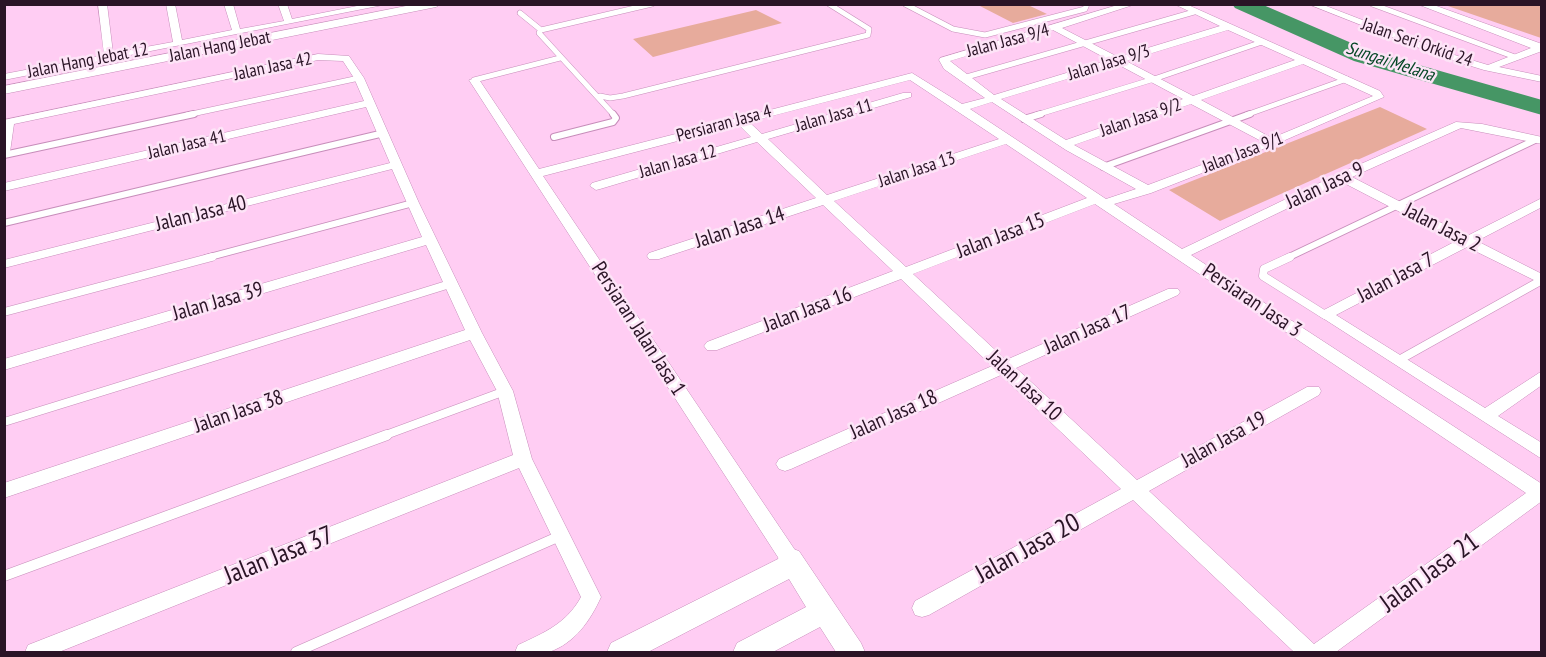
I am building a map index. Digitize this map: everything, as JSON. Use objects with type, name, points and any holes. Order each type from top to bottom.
[{"type":"street","points":[[102,4],[109,57]]},
{"type":"street","points":[[170,4],[178,44]]},
{"type":"street","points":[[228,4],[237,33]]},
{"type":"street","points":[[282,4],[289,23]]},
{"type":"street","name":"Jalan Hang Jebat 12","points":[[4,77],[354,12],[384,4]]},
{"type":"street","name":"Jalan Hang Jebat","points":[[4,90],[354,12],[436,4]]},
{"type":"street","name":"Jalan Jasa 9/4","points":[[1066,144],[990,99],[948,67],[944,60],[1132,4]]},
{"type":"street","points":[[1178,4],[1347,79]]},
{"type":"street","name":"Jalan Seri Orkid 24","points":[[1312,4],[1403,41],[1488,68],[1542,79]]},
{"type":"street","points":[[1421,4],[1541,47]]},
{"type":"street","name":"Jalan Jasa 9/3","points":[[990,99],[1227,27]]},
{"type":"street","points":[[1056,28],[1272,142]]},
{"type":"street","points":[[1488,68],[1541,47]]},
{"type":"street","name":"Jalan Jasa 42","points":[[7,123],[318,57],[346,58],[384,133],[413,203],[453,283],[474,333],[505,391],[523,459],[591,597],[583,615],[563,634],[525,652]]},
{"type":"street","name":"Jalan Jasa 9/2","points":[[1066,144],[1305,60]]},
{"type":"street","name":"Persiaran Jasa 3","points":[[912,76],[1540,493]]},
{"type":"street","name":"Persiaran Jasa 4","points":[[536,174],[739,119],[912,76]]},
{"type":"street","name":"Jalan Jasa 9/1","points":[[1102,201],[1147,190],[1272,142],[1379,97],[1376,93],[1347,79]]},
{"type":"street","name":"Persiaran Jalan Jasa 1","points":[[474,80],[851,652]]},
{"type":"street","name":"Jalan Jasa 11","points":[[760,138],[907,95]]},
{"type":"street","points":[[962,108],[990,99]]},
{"type":"street","name":"Jalan Jasa 41","points":[[4,187],[370,103]]},
{"type":"street","name":"Jalan Jasa 10","points":[[739,119],[1308,652]]},
{"type":"street","points":[[4,153],[7,123]]},
{"type":"street","name":"Jalan Jasa 9","points":[[1182,254],[1342,177],[1460,124],[1538,140]]},
{"type":"street","name":"Jalan Jasa 12","points":[[596,186],[760,138]]},
{"type":"street","name":"Jalan Jasa 13","points":[[825,200],[1009,139]]},
{"type":"street","name":"Jalan Jasa 9/2","points":[[1066,144],[1147,190]]},
{"type":"street","name":"Jalan Jasa 40","points":[[4,264],[398,164]]},
{"type":"street","name":"Jalan Jasa 2","points":[[1342,177],[1541,280]]},
{"type":"street","name":"Jalan Jasa 14","points":[[654,256],[825,200]]},
{"type":"street","name":"Jalan Jasa 15","points":[[903,273],[1102,201]]},
{"type":"street","name":"Jalan Jasa 7","points":[[1325,315],[1542,202]]},
{"type":"street","name":"Jalan Jasa 39","points":[[4,365],[431,239]]},
{"type":"street","name":"Jalan Jasa 16","points":[[712,346],[903,273]]},
{"type":"street","name":"Jalan Jasa 17","points":[[1003,367],[1173,292]]},
{"type":"street","points":[[1325,315],[1542,452]]},
{"type":"street","name":"Jalan Jasa 38","points":[[4,491],[474,333]]},
{"type":"street","name":"Jalan Jasa 18","points":[[785,464],[1003,367]]},
{"type":"street","points":[[1486,416],[1542,377]]},
{"type":"street","name":"Jalan Jasa 19","points":[[1135,490],[1313,391]]},
{"type":"street","name":"Jalan Jasa 37","points":[[35,652],[523,459]]},
{"type":"street","name":"Jalan Jasa 20","points":[[922,608],[1135,490]]},
{"type":"street","name":"Jalan Jasa 21","points":[[1320,652],[1540,493]]},
{"type":"street","points":[[621,652],[791,562]]},
{"type":"street","points":[[747,652],[824,611]]},
{"type":"lane","points":[[541,30],[652,4]]},
{"type":"lane","points":[[600,96],[610,98],[623,96],[868,35],[869,29],[829,4]]},
{"type":"lane","points":[[905,4],[944,28],[973,35],[985,35],[1085,9],[1088,4]]},
{"type":"lane","points":[[1372,4],[1515,57]]},
{"type":"lane","points":[[963,78],[1194,12]]},
{"type":"lane","points":[[520,13],[541,30]]},
{"type":"lane","points":[[541,30],[539,33],[560,58],[600,96],[615,120],[554,137]]},
{"type":"lane","points":[[1024,119],[1154,79],[1262,42]]},
{"type":"lane","name":"Persiaran Jalan Jasa 1","points":[[474,80],[560,58]]},
{"type":"lane","points":[[4,153],[358,78]]},
{"type":"lane","points":[[1103,167],[1347,79]]},
{"type":"lane","points":[[4,224],[384,133]]},
{"type":"lane","points":[[1325,315],[1269,281],[1263,276],[1264,269],[1538,140]]},
{"type":"lane","points":[[4,312],[413,203]]},
{"type":"lane","points":[[1399,360],[1541,280]]},
{"type":"lane","points":[[4,422],[453,283]]},
{"type":"lane","points":[[4,576],[505,391]]},
{"type":"lane","points":[[296,652],[560,536]]},
{"type":"shaded area","points":[[978,5],[1028,5],[1047,14],[1013,23]]},
{"type":"shaded area","points":[[1445,5],[1541,5],[1541,38]]},
{"type":"shaded area","points":[[756,10],[782,23],[653,57],[633,39]]},
{"type":"shaded area","points":[[1380,107],[1427,129],[1220,221],[1169,190]]},
{"type":"waterway","name":"Sungai Melana","points":[[1242,4],[1362,56],[1542,108]]}]
